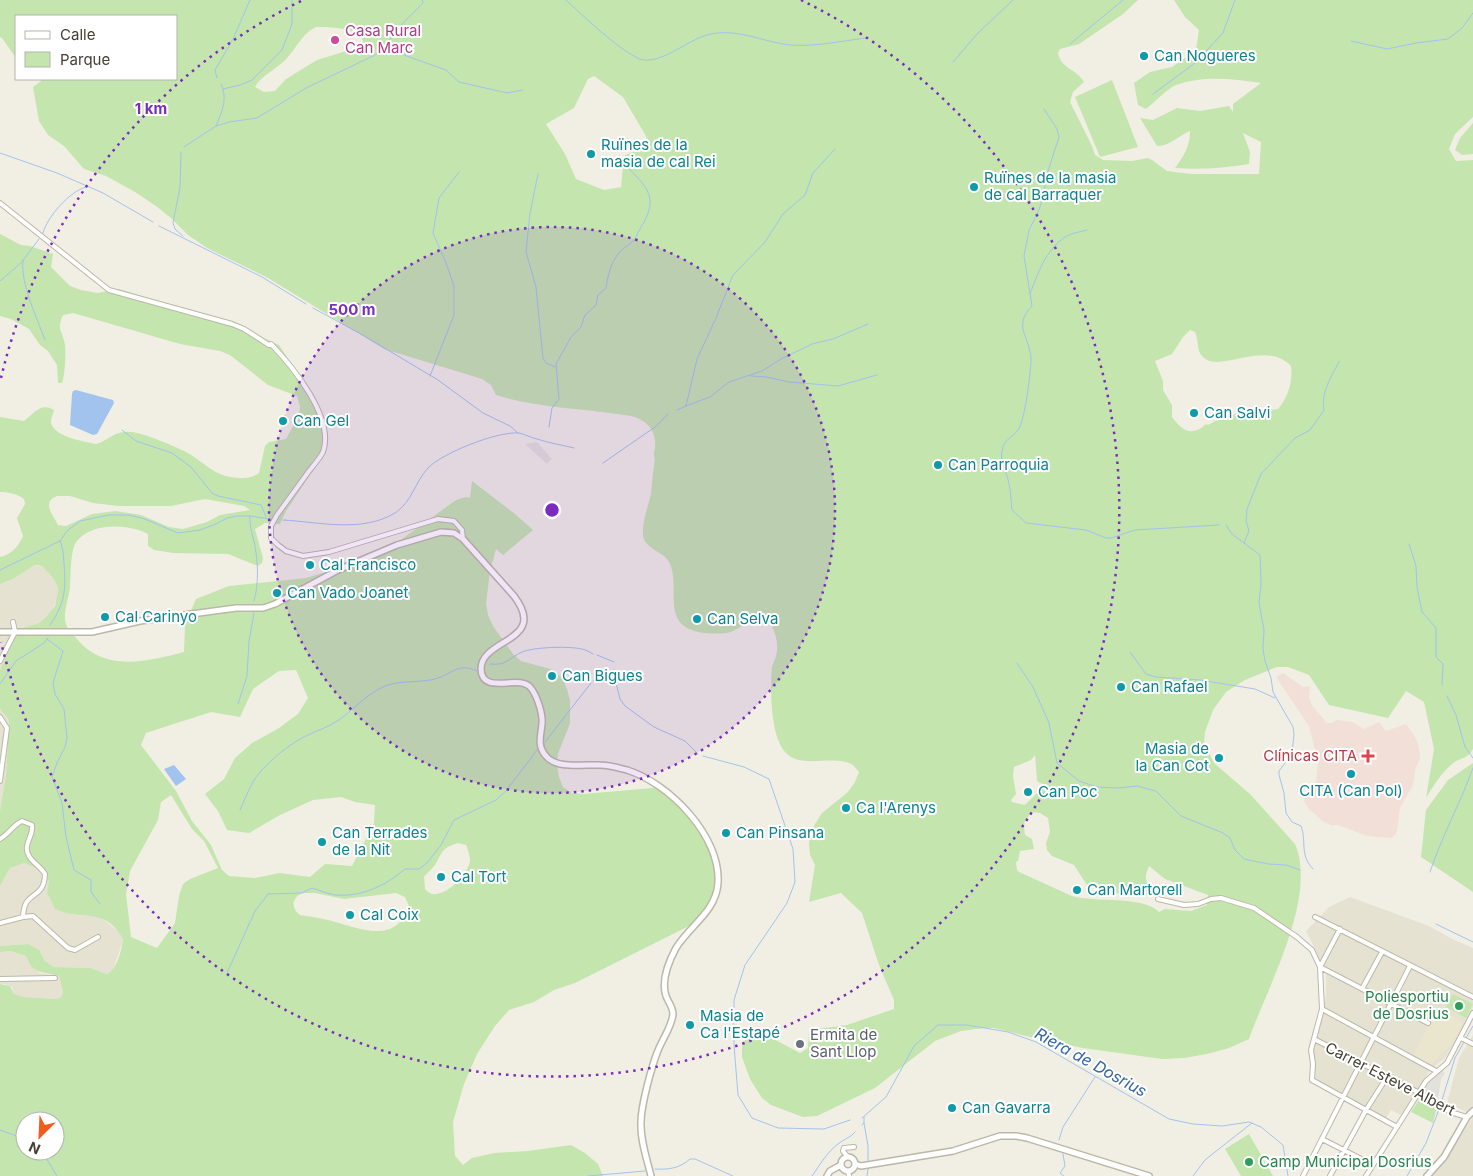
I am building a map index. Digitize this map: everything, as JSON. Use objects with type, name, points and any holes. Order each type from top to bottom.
[{"type":"street","points":[[0,203],[109,290],[232,324],[271,344],[284,358],[308,391],[322,415],[325,440],[322,453],[277,514],[271,526],[271,538],[278,545],[303,556],[316,555],[386,536],[438,519],[454,521],[462,530],[463,539]]},
{"type":"street","points":[[0,632],[92,632],[140,620],[236,608],[263,608],[275,604],[338,570],[397,544],[441,532],[454,533],[463,539],[514,596],[521,605],[524,616],[519,630],[485,658],[481,670],[484,678],[494,684],[522,682],[530,688],[538,705],[542,720],[541,746],[545,755],[552,762],[602,765],[628,770],[650,780],[670,794],[686,810],[703,833],[717,867],[718,884],[714,900],[708,910],[676,947],[664,979],[665,994],[673,1011],[672,1020],[656,1056],[640,1122],[651,1176]]},
{"type":"street","points":[[0,661],[14,632],[13,622]]},
{"type":"street","points":[[0,717],[7,728],[0,781]]},
{"type":"street","points":[[0,839],[7,836],[22,821],[32,825],[33,829],[27,844],[28,856],[46,874],[45,884],[40,892],[26,901],[23,908],[23,917]]},
{"type":"street","points":[[1158,899],[1184,905],[1198,904],[1211,899],[1221,898],[1254,908],[1297,937],[1312,950],[1320,967],[1322,1009],[1312,1050],[1312,1080],[1397,1127]]},
{"type":"street","points":[[0,923],[34,916],[63,944],[75,950],[98,937]]},
{"type":"street","points":[[1315,917],[1473,997]]},
{"type":"street","points":[[1320,967],[1340,929]]},
{"type":"street","points":[[1362,989],[1382,952]]},
{"type":"street","points":[[1303,1176],[1410,966]]},
{"type":"street","points":[[1320,967],[1428,1023]]},
{"type":"street","points":[[0,978],[55,978]]},
{"type":"street","points":[[1322,1009],[1436,1071]]},
{"type":"street","points":[[1366,1176],[1426,1081],[1447,1063],[1462,1039],[1473,1013]]},
{"type":"street","name":"Carrer Esteve Albert","points":[[1314,1039],[1435,1101],[1450,1112],[1468,1117]]},
{"type":"street","points":[[1462,1039],[1471,1043]]},
{"type":"street","points":[[1330,1176],[1366,1110],[1387,1077]]},
{"type":"street","points":[[1427,1176],[1444,1157],[1473,1111]]},
{"type":"street","points":[[854,1147],[844,1148],[843,1151],[848,1157],[853,1159],[855,1164],[861,1166],[953,1151],[1007,1135],[1028,1138],[1149,1176]]},
{"type":"street","points":[[1322,1139],[1373,1165]]},
{"type":"street","points":[[827,1176],[830,1171],[841,1165],[842,1160],[848,1157]]},
{"type":"street","points":[[841,1165],[848,1173],[855,1164]]},
{"type":"shaded area","points":[[537,442],[552,459],[547,464],[525,444]]},
{"type":"shaded area","points":[[33,566],[42,566],[53,578],[58,587],[58,597],[52,610],[46,617],[39,623],[25,627],[0,670],[0,584],[13,579]]},
{"type":"shaded area","name":"Clínicas CITA","points":[[1283,673],[1303,687],[1310,686],[1309,698],[1313,707],[1327,723],[1333,723],[1336,720],[1346,721],[1352,722],[1364,729],[1379,722],[1386,731],[1406,724],[1415,737],[1420,758],[1415,770],[1413,785],[1400,808],[1397,832],[1392,838],[1367,836],[1338,825],[1331,825],[1324,822],[1309,809],[1304,801],[1308,789],[1316,782],[1318,762],[1309,726],[1276,677]]},
{"type":"shaded area","points":[[0,709],[9,720],[6,774],[0,811]]},
{"type":"shaded area","points":[[22,862],[36,868],[49,881],[48,895],[55,909],[64,912],[95,915],[119,932],[123,939],[112,972],[107,974],[91,968],[54,967],[45,961],[40,952],[28,944],[0,946],[0,886],[10,868]]},
{"type":"shaded area","points":[[1350,897],[1429,926],[1473,948],[1473,1007],[1445,1058],[1430,1070],[1401,1115],[1391,1110],[1386,1118],[1309,1082],[1313,1049],[1326,996],[1326,971],[1306,931],[1329,907]]},
{"type":"shaded area","points":[[11,951],[26,956],[35,970],[40,973],[59,976],[63,992],[61,997],[56,999],[20,997],[14,994],[12,987],[0,984],[0,952]]},
{"type":"shaded area","points":[[1439,1007],[1463,1022],[1458,1034],[1447,1049],[1429,1066],[1412,1057]]},
{"type":"shaded area","points":[[1473,1035],[1473,1115],[1447,1103],[1459,1058]]},
{"type":"shaded area","points":[[1442,1070],[1445,1073],[1441,1080],[1438,1099],[1423,1091],[1428,1082]]},
{"type":"shaded area","points":[[1473,1117],[1473,1176],[1432,1176],[1431,1173],[1448,1156]]},
{"type":"green space","points":[[0,0],[1138,0],[1123,14],[1079,44],[1060,49],[1058,53],[1062,62],[1084,82],[1073,92],[1070,102],[1095,155],[1103,160],[1132,161],[1148,158],[1167,171],[1191,174],[1259,174],[1261,142],[1243,133],[1250,152],[1249,164],[1194,169],[1175,168],[1186,151],[1190,131],[1166,145],[1157,146],[1140,118],[1153,120],[1177,108],[1200,111],[1229,106],[1233,112],[1233,104],[1261,83],[1229,79],[1197,80],[1176,85],[1146,109],[1138,105],[1134,83],[1150,72],[1172,67],[1196,50],[1199,30],[1185,17],[1174,0],[1473,0],[1473,117],[1455,134],[1449,149],[1456,161],[1473,160],[1473,749],[1468,755],[1447,768],[1426,798],[1434,749],[1424,702],[1406,691],[1388,718],[1329,705],[1309,675],[1288,667],[1277,667],[1245,680],[1226,692],[1213,710],[1205,732],[1204,743],[1214,763],[1250,794],[1295,844],[1300,866],[1300,890],[1295,916],[1278,969],[1249,1039],[1229,1048],[1207,1054],[1162,1059],[1083,1048],[994,1028],[961,1031],[935,1041],[875,1088],[817,1116],[803,1117],[771,1105],[762,1098],[750,1079],[742,1057],[742,1046],[748,1035],[757,1030],[800,1053],[808,1048],[809,1030],[847,1025],[894,1009],[894,1000],[879,965],[862,913],[841,893],[809,902],[815,865],[810,855],[810,832],[822,813],[848,792],[859,772],[852,765],[844,761],[800,760],[785,752],[780,744],[776,734],[771,699],[772,667],[777,652],[777,643],[770,623],[753,622],[729,632],[709,633],[692,630],[683,625],[677,618],[672,571],[669,562],[663,555],[647,544],[643,535],[644,519],[651,494],[655,459],[655,442],[652,431],[646,423],[631,416],[546,406],[496,395],[491,385],[482,379],[384,349],[268,278],[207,248],[188,235],[156,206],[135,192],[106,176],[84,169],[64,146],[48,135],[39,121],[33,87],[41,80],[178,80],[178,15],[15,15],[15,57],[0,37]],"holes":[[[316,27],[349,30],[360,36],[363,41],[361,45],[353,49],[317,60],[286,79],[275,91],[264,92],[255,87],[284,61],[302,38]],[[594,76],[623,97],[650,143],[624,156],[621,187],[604,190],[576,179],[565,154],[546,124],[574,108],[588,79]],[[1190,330],[1195,332],[1201,355],[1210,361],[1220,362],[1256,356],[1269,356],[1281,359],[1291,366],[1289,389],[1278,409],[1253,409],[1234,414],[1208,425],[1206,424],[1196,430],[1188,431],[1183,429],[1172,417],[1172,405],[1163,390],[1163,381],[1155,361],[1172,354]],[[1035,755],[1037,780],[1045,785],[1025,805],[1012,802],[1011,800],[1016,794],[1013,776],[1014,767],[1031,760]],[[1032,812],[1040,813],[1048,818],[1050,832],[1046,843],[1047,850],[1052,856],[1074,865],[1087,885],[1121,894],[1147,895],[1152,892],[1146,879],[1149,866],[1165,879],[1208,895],[1207,905],[1191,911],[1165,909],[1159,912],[1141,903],[1072,896],[1019,872],[1016,862],[1018,861],[1020,851],[1034,849],[1032,839],[1025,835],[1024,824]]]},
{"type":"green space","points":[[1112,80],[1138,147],[1100,157],[1075,97]]},
{"type":"green space","points":[[1473,123],[1473,154],[1462,155],[1455,150],[1460,138]]},
{"type":"green space","points":[[0,234],[21,245],[53,254],[51,267],[70,286],[97,293],[119,289],[240,327],[279,345],[326,420],[326,445],[319,461],[286,511],[280,524],[265,523],[255,529],[263,558],[262,563],[258,566],[228,554],[173,553],[154,550],[148,546],[148,534],[131,528],[111,527],[92,530],[77,541],[72,556],[70,590],[65,620],[68,628],[77,639],[88,650],[100,657],[128,662],[156,659],[184,652],[185,624],[196,599],[229,586],[306,578],[350,565],[391,547],[456,500],[466,497],[470,498],[472,481],[533,530],[503,555],[496,549],[490,571],[486,604],[493,626],[513,654],[521,661],[554,670],[562,678],[567,689],[570,700],[570,723],[558,754],[557,765],[563,787],[572,793],[584,794],[663,788],[672,794],[700,830],[716,860],[717,894],[697,921],[575,983],[554,990],[534,1002],[509,1010],[495,1026],[477,1054],[464,1084],[453,1122],[455,1156],[463,1165],[472,1158],[494,1153],[528,1151],[571,1145],[585,1153],[598,1164],[603,1176],[0,1176],[0,984],[10,986],[14,994],[23,997],[56,999],[61,997],[63,992],[59,976],[37,971],[31,966],[26,956],[11,951],[0,952],[0,946],[28,944],[39,950],[45,961],[54,967],[91,968],[107,974],[111,972],[116,964],[123,939],[116,929],[100,918],[55,909],[47,893],[49,881],[36,868],[24,863],[10,868],[0,886],[0,811],[6,774],[9,720],[0,709],[0,670],[17,632],[25,627],[39,623],[55,606],[58,587],[42,566],[37,565],[0,584],[0,557],[14,550],[23,536],[17,518],[25,504],[24,499],[19,496],[0,492],[0,417],[24,421],[41,408],[49,408],[54,410],[51,420],[53,427],[69,438],[96,444],[120,432],[137,433],[186,452],[217,473],[243,478],[259,473],[265,446],[269,442],[286,439],[299,415],[300,407],[297,396],[268,385],[230,355],[220,351],[180,344],[73,313],[63,315],[60,324],[65,345],[65,367],[62,383],[58,383],[57,365],[48,351],[40,345],[29,329],[11,319],[0,316]],"holes":[[[57,496],[70,496],[93,503],[118,506],[171,506],[205,499],[244,506],[250,510],[220,515],[207,522],[183,529],[169,527],[141,515],[116,511],[92,514],[66,526],[58,525],[51,513],[50,502]],[[296,670],[308,698],[298,714],[279,728],[252,743],[235,758],[224,779],[205,794],[218,811],[227,830],[249,833],[280,815],[313,800],[341,797],[355,802],[375,805],[374,823],[352,866],[325,864],[310,877],[280,873],[255,878],[229,876],[222,870],[211,845],[192,821],[176,791],[141,745],[146,733],[211,712],[240,717],[253,689],[279,671]],[[171,795],[192,829],[204,841],[218,868],[190,879],[183,884],[179,896],[175,923],[157,948],[131,937],[126,894],[130,871],[158,820],[161,802]],[[458,843],[466,845],[469,853],[470,861],[466,871],[452,887],[441,893],[431,894],[425,889],[424,877],[444,851]],[[302,893],[315,893],[344,899],[396,893],[405,897],[409,906],[404,917],[397,925],[389,929],[370,931],[300,915],[294,907],[294,901]]]},
{"type":"green space","points":[[1473,763],[1473,892],[1421,857],[1426,810],[1448,780]]},
{"type":"green space","name":"Poliesportiu de Dosrius","points":[[1453,994],[1473,1004],[1466,1018],[1446,1007]]},
{"type":"green space","points":[[1420,1098],[1437,1107],[1433,1123],[1411,1112]]},
{"type":"green space","name":"Camp Municipal Dosrius","points":[[1249,1134],[1273,1176],[1241,1176],[1225,1149]]},
{"type":"water","points":[[76,390],[113,400],[114,403],[97,434],[93,435],[70,425],[72,394]]},
{"type":"water","points":[[174,765],[186,779],[176,786],[164,769]]},
{"type":"waterway","points":[[217,78],[215,70],[233,39],[250,0]]},
{"type":"waterway","points":[[223,89],[252,80],[282,50],[292,24],[292,0]]},
{"type":"waterway","points":[[184,147],[216,126],[257,118],[306,88],[375,55],[381,51],[404,22],[423,3],[422,0]]},
{"type":"waterway","points":[[566,0],[616,44],[644,60],[660,58],[700,38],[717,33],[738,34],[790,45],[818,44],[866,38]]},
{"type":"waterway","points":[[953,62],[978,33],[1013,0]]},
{"type":"waterway","points":[[1070,44],[1123,0]]},
{"type":"waterway","points":[[1153,94],[1195,63],[1223,33],[1235,0]]},
{"type":"waterway","points":[[1351,41],[1387,49],[1448,39],[1462,28],[1473,13]]},
{"type":"waterway","points":[[384,48],[446,70],[459,82],[507,93],[523,90]]},
{"type":"waterway","points":[[216,126],[224,100],[221,84]]},
{"type":"waterway","points":[[1044,109],[1057,129],[1059,137],[1046,177],[1044,194],[1039,210],[1029,230],[1024,256],[1032,306],[1023,320],[1024,332],[1030,351],[1030,374],[1021,425],[1006,442],[1002,452],[1002,461],[1010,487],[1012,510],[1026,523],[1086,530],[1106,538],[1135,530],[1219,525]]},
{"type":"waterway","points":[[677,410],[686,406],[697,359],[733,275],[765,242],[783,214],[805,195],[813,173],[835,149]]},
{"type":"waterway","points":[[181,152],[180,187],[173,223],[175,229],[183,236]]},
{"type":"waterway","points":[[0,153],[57,173],[103,193],[153,222]]},
{"type":"waterway","points":[[549,427],[552,408],[559,399],[556,364],[571,337],[581,327],[585,315],[596,305],[598,295],[606,288],[613,262],[619,253],[635,239],[649,209],[650,201],[645,187],[624,164]]},
{"type":"waterway","points":[[430,376],[454,315],[454,286],[433,233],[439,198],[459,172]]},
{"type":"waterway","points":[[538,174],[530,213],[526,252],[536,287],[543,358],[546,363],[555,367]]},
{"type":"waterway","points":[[43,233],[49,220],[60,205],[80,189],[86,187]]},
{"type":"waterway","points":[[159,226],[262,277],[306,304]]},
{"type":"waterway","points":[[1030,294],[1043,263],[1052,249],[1067,236],[1087,230]]},
{"type":"waterway","points":[[0,281],[21,263],[39,239]]},
{"type":"waterway","points":[[23,260],[24,279],[27,290],[45,340]]},
{"type":"waterway","points":[[313,308],[438,380],[483,413],[510,426],[518,433]]},
{"type":"waterway","points":[[686,406],[710,397],[729,382],[762,371],[781,359],[812,344],[833,339],[868,324]]},
{"type":"waterway","points":[[1244,543],[1249,531],[1246,521],[1247,509],[1261,474],[1295,438],[1310,430],[1324,410],[1325,391],[1339,362]]},
{"type":"waterway","points":[[751,376],[789,382],[838,386],[877,375]]},
{"type":"waterway","points":[[603,463],[655,427],[668,414]]},
{"type":"waterway","points":[[122,430],[136,441],[172,453],[191,467],[212,493],[261,505],[266,517]]},
{"type":"waterway","points":[[283,520],[355,525],[382,519],[395,513],[406,503],[428,468],[435,462],[457,450],[485,439],[510,433],[519,433],[546,442],[574,448]]},
{"type":"waterway","points":[[0,570],[60,541],[67,531],[80,521],[109,515],[129,515],[145,519],[178,533],[200,530],[227,518],[237,516],[270,519]]},
{"type":"waterway","points":[[250,516],[257,567],[257,587],[254,601]]},
{"type":"waterway","points":[[1226,525],[1232,534],[1260,555],[1261,583],[1259,603],[1264,630],[1263,649],[1265,661],[1271,678],[1273,692],[1293,727],[1294,734],[1292,754],[1279,771],[1279,775],[1284,793],[1286,813],[1292,822],[1301,826],[1306,858],[1313,869]]},
{"type":"waterway","points":[[50,625],[62,603],[64,589],[65,573],[60,541]]},
{"type":"waterway","points":[[1409,544],[1416,566],[1417,587],[1422,612],[1436,628],[1436,657],[1443,664],[1442,685]]},
{"type":"waterway","points":[[238,704],[247,676],[249,641],[254,613]]},
{"type":"waterway","points":[[0,684],[16,661],[44,643],[48,638]]},
{"type":"waterway","points":[[47,639],[63,651],[53,683],[55,694],[64,709],[67,738],[52,777],[62,803],[66,837],[74,870],[91,880],[91,892],[100,904]]},
{"type":"waterway","points":[[490,664],[504,663],[527,650],[543,648],[576,648],[593,654]]},
{"type":"waterway","points":[[1130,652],[1146,674],[1156,677],[1200,680],[1255,689],[1275,698]]},
{"type":"waterway","points":[[597,655],[614,662]]},
{"type":"waterway","points":[[1017,663],[1033,687],[1049,723],[1057,763],[1079,781],[1097,787],[1118,788],[1137,786],[1156,791],[1181,816],[1223,833],[1230,838],[1235,850],[1244,859],[1268,864],[1286,865],[1300,870]]},
{"type":"waterway","points":[[240,810],[257,775],[278,755],[293,743],[339,720],[379,689],[397,683],[435,679],[460,668],[477,671]]},
{"type":"waterway","points":[[593,681],[614,670]]},
{"type":"waterway","points":[[545,742],[591,683]]},
{"type":"waterway","points":[[616,683],[620,699],[625,706],[654,727],[685,741],[698,754]]},
{"type":"waterway","points":[[1447,696],[1456,715],[1465,747],[1473,758]]},
{"type":"waterway","points":[[227,973],[255,911],[268,894],[302,893],[312,888],[335,895],[355,894],[373,889],[389,881],[405,869],[419,869],[427,863],[441,845],[454,820],[496,800],[506,791],[537,750]]},
{"type":"waterway","name":"Riera de Dosrius","points":[[703,756],[744,767],[769,779],[793,849],[795,882],[787,903],[745,965],[734,1000],[734,1045],[738,1095],[752,1118],[778,1128],[824,1129],[850,1120]]},
{"type":"waterway","points":[[1430,872],[1473,768]]},
{"type":"waterway","points":[[1436,924],[1473,942]]},
{"type":"waterway","name":"Riera de Dosrius","points":[[862,1118],[886,1097],[914,1046],[938,1025],[967,1025],[1008,1032],[1036,1042],[1169,1119],[1193,1124],[1222,1126],[1249,1122],[1261,1127],[1283,1145],[1288,1176]]},
{"type":"waterway","name":"Riera de Dosrius","points":[[1466,1038],[1473,1026]]},
{"type":"waterway","name":"Riera de Dosrius","points":[[1441,1103],[1455,1058],[1464,1042]]},
{"type":"waterway","points":[[1059,1140],[1063,1127],[1095,1077]]},
{"type":"waterway","name":"Riera de Dosrius","points":[[1407,1176],[1426,1143],[1440,1107]]},
{"type":"waterway","name":"Riera de Dosrius","points":[[862,1125],[864,1117]]},
{"type":"waterway","points":[[864,1123],[868,1146],[868,1161]]},
{"type":"waterway","points":[[1193,1176],[1205,1160],[1252,1123]]},
{"type":"waterway","points":[[0,1130],[15,1135]]},
{"type":"waterway","points":[[812,1176],[830,1151],[855,1132]]},
{"type":"waterway","points":[[1063,1154],[1065,1166],[1060,1173],[1064,1176]]},
{"type":"waterway","points":[[655,1169],[674,1168],[690,1159],[695,1159],[733,1176]]},
{"type":"waterway","points":[[48,1161],[57,1176]]},
{"type":"waterway","points":[[867,1176],[868,1169]]},
{"type":"waterway","points":[[588,1176],[645,1171]]},
{"type":"place","name":"Casa Rural Can Marc","points":[[335,40]]},
{"type":"place","name":"Can Nogueres","points":[[1144,56]]},
{"type":"place","name":"Ruïnes de la masia de cal Rei","points":[[591,154]]},
{"type":"place","name":"Ruïnes de la masia de cal Barraquer","points":[[974,187]]},
{"type":"place","name":"Can Salvi","points":[[1194,413]]},
{"type":"place","name":"Can Gel","points":[[283,421]]},
{"type":"place","name":"Can Parroquia","points":[[938,465]]},
{"type":"place","name":"Cal Francisco","points":[[310,565]]},
{"type":"place","name":"Can Vado Joanet","points":[[277,593]]},
{"type":"place","name":"Cal Carinyo","points":[[105,617]]},
{"type":"place","name":"Can Selva","points":[[697,619]]},
{"type":"place","name":"Can Bigues","points":[[552,676]]},
{"type":"place","name":"Can Rafael","points":[[1121,687]]},
{"type":"place","name":"Clínicas CITA","points":[[1368,756]]},
{"type":"place","name":"Masia de la Can Cot","points":[[1219,758]]},
{"type":"place","name":"CITA (Can Pol)","points":[[1351,774]]},
{"type":"place","name":"Can Poc","points":[[1028,792]]},
{"type":"place","name":"Ca l'Arenys","points":[[846,808]]},
{"type":"place","name":"Can Pinsana","points":[[726,833]]},
{"type":"place","name":"Can Terrades de la Nit","points":[[322,842]]},
{"type":"place","name":"Cal Tort","points":[[441,877]]},
{"type":"place","name":"Can Martorell","points":[[1077,890]]},
{"type":"place","name":"Cal Coix","points":[[350,915]]},
{"type":"place","name":"Poliesportiu de Dosrius","points":[[1459,1006]]},
{"type":"place","name":"Masia de Ca l'Estapé","points":[[690,1025]]},
{"type":"place","name":"Ermita de Sant Llop","points":[[800,1044]]},
{"type":"place","name":"Can Gavarra","points":[[952,1108]]},
{"type":"place","name":"Camp Municipal Dosrius","points":[[1249,1162]]}]
